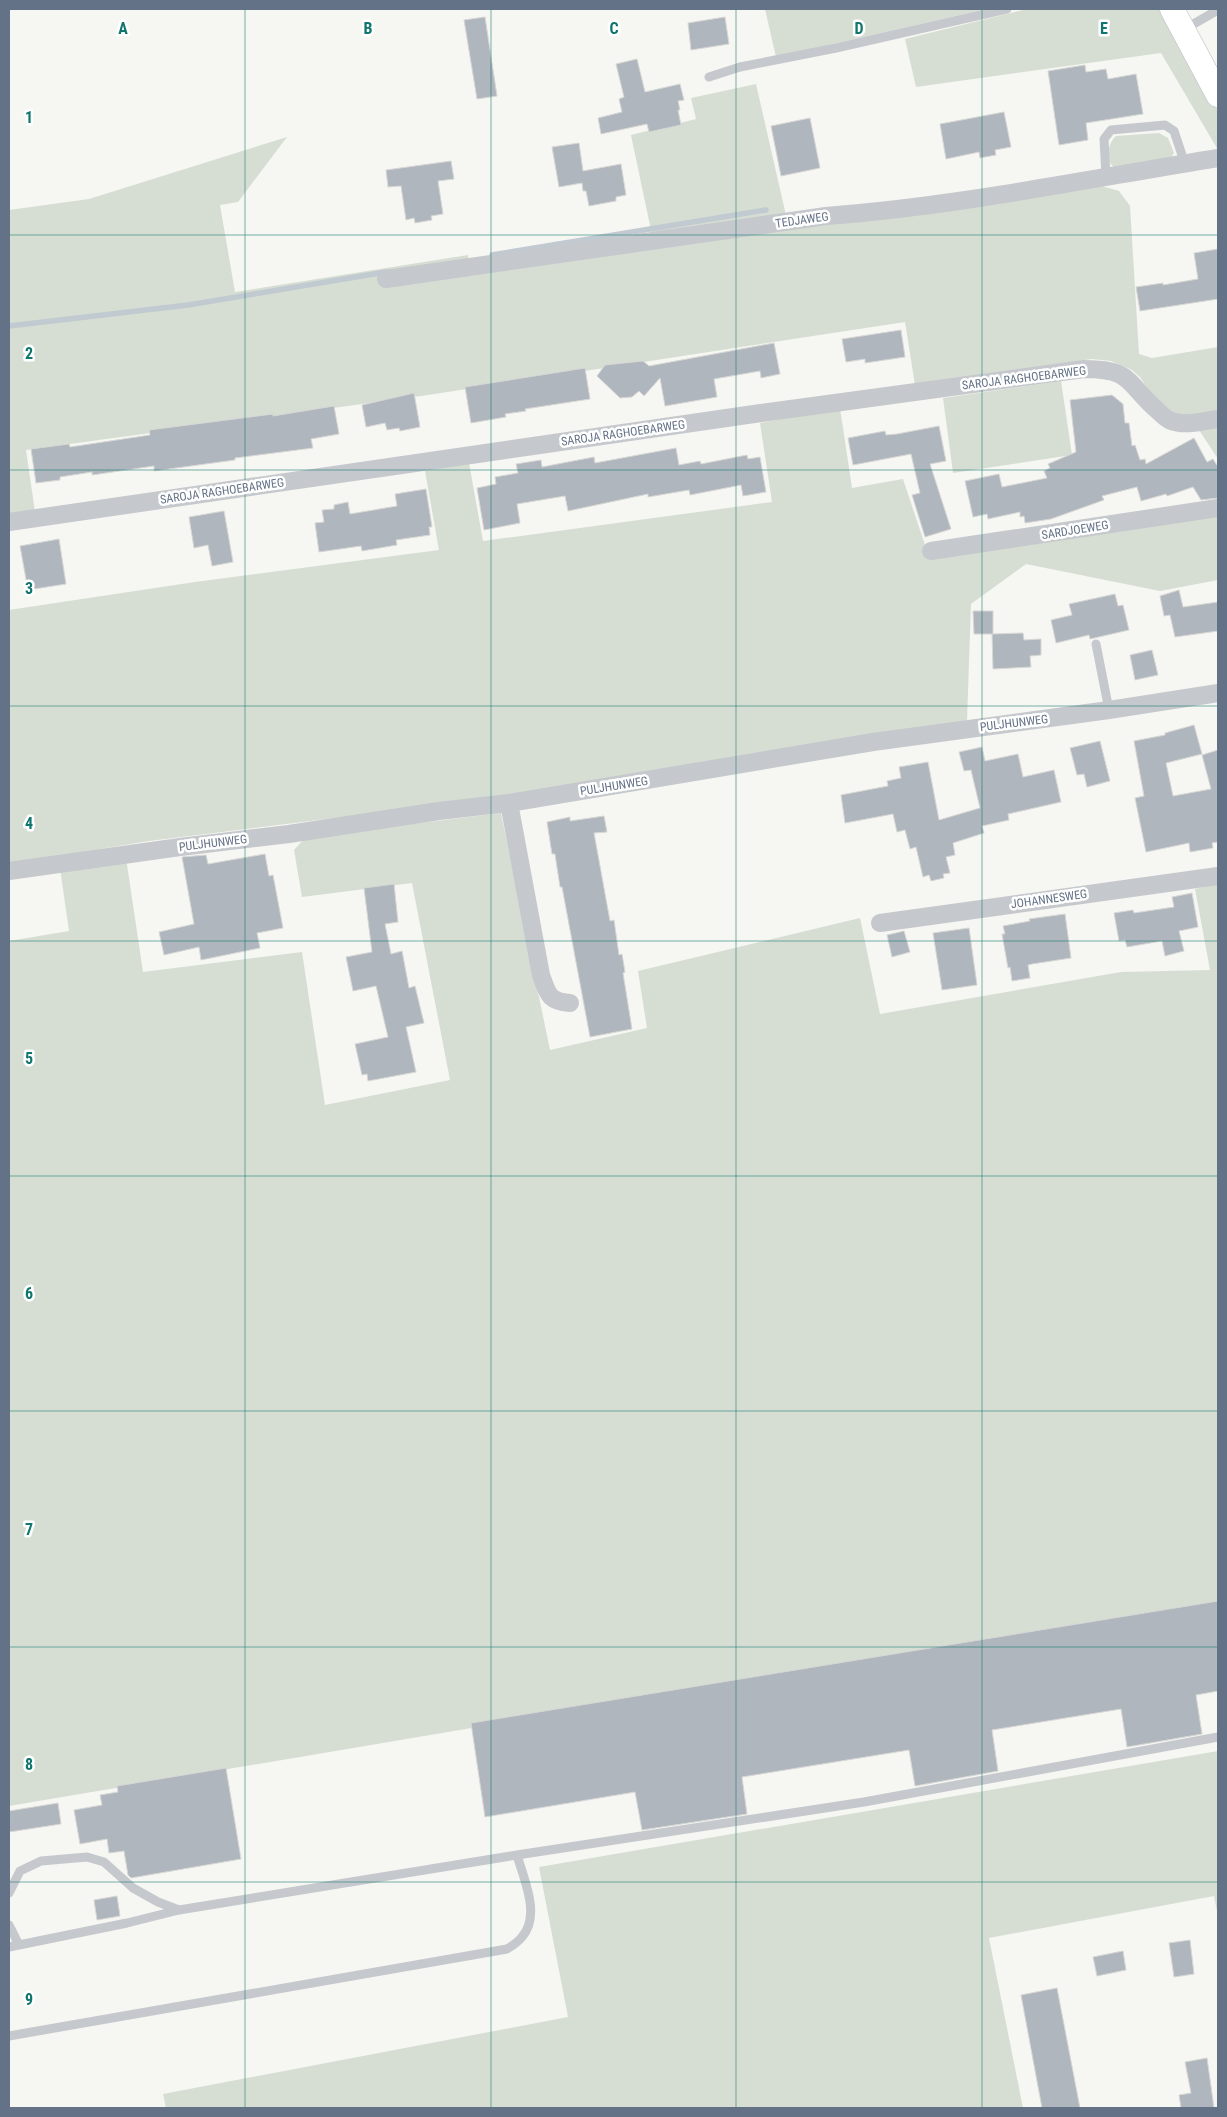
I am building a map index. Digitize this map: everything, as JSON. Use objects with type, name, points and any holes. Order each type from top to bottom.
[{"type":"street","points":[[1172,9],[1217,90]]},
{"type":"street","name":"TEDJAWEG","points":[[386,279],[826,216],[879,212],[975,199],[1218,158]]},
{"type":"street","name":"SAROJA RAGHOEBARWEG","points":[[9,522],[761,413],[1084,369],[1114,371],[1129,379],[1168,420],[1188,424],[1218,419]]},
{"type":"street","name":"SARDJOEWEG","points":[[931,551],[1218,508]]},
{"type":"street","name":"PULJHUNWEG","points":[[9,871],[180,846],[289,834],[439,811],[509,803],[873,742],[1109,710],[1218,693]]},
{"type":"street","points":[[509,803],[542,975],[548,994],[556,1002],[570,1003]]},
{"type":"street","name":"JOHANNESWEG","points":[[880,923],[1218,876]]},
{"type":"lane","points":[[709,77],[740,67],[836,48],[1007,9]]},
{"type":"lane","points":[[1183,30],[1218,10]]},
{"type":"lane","points":[[1106,176],[1104,139],[1111,130],[1166,125],[1174,131],[1185,164]]},
{"type":"lane","points":[[1096,644],[1109,710]]},
{"type":"lane","points":[[9,1947],[127,1923],[179,1910],[517,1855],[864,1802],[1218,1737]]},
{"type":"lane","points":[[9,2036],[507,1949],[522,1938],[531,1922],[532,1910],[517,1855]]},
{"type":"lane","points":[[9,1893],[20,1871],[41,1861],[87,1857],[104,1862],[133,1888],[179,1910]]},
{"type":"lane","points":[[9,1926],[18,1945]]},
{"type":"shaded area","points":[[765,9],[986,9],[776,57]]},
{"type":"shaded area","points":[[1027,9],[1161,9],[1218,111],[1218,150],[1161,53],[916,87],[905,39]]},
{"type":"shaded area","points":[[756,84],[785,211],[787,228],[1098,185],[1119,191],[1130,206],[1139,354],[1152,358],[1218,347],[1218,412],[1178,416],[1157,403],[1140,377],[1132,370],[1111,361],[1092,359],[915,385],[905,322],[421,396],[26,450],[35,512],[9,516],[9,210],[89,199],[287,137],[238,202],[220,205],[235,292],[468,255],[469,262],[652,235],[631,135],[696,119],[691,98]]},
{"type":"shaded area","points":[[1159,133],[1168,138],[1174,153],[1171,158],[1115,168],[1109,161],[1109,147],[1116,136]]},
{"type":"shaded area","points":[[1061,381],[1072,455],[953,473],[943,398]]},
{"type":"shaded area","points":[[840,408],[852,488],[903,479],[929,557],[1218,513],[1218,580],[1160,591],[1026,564],[971,604],[967,721],[479,800],[149,841],[9,864],[9,610],[195,582],[439,550],[425,471],[469,463],[483,541],[772,502],[760,423]]},
{"type":"shaded area","points":[[1218,426],[1218,459],[1199,430]]},
{"type":"shaded area","points":[[501,813],[550,1050],[647,1028],[638,971],[860,918],[880,1014],[1121,972],[1210,970],[1195,889],[1218,884],[1218,1602],[9,1806],[9,941],[69,931],[60,868],[126,858],[143,972],[302,952],[325,1105],[450,1080],[412,883],[302,897],[294,850],[306,837]]},
{"type":"shaded area","points":[[1218,1751],[1218,1916],[1214,1896],[989,1938],[1023,2108],[166,2108],[163,2094],[568,2017],[539,1867]]},
{"type":"building","points":[[485,17],[497,96],[477,99],[464,20]]},
{"type":"building","points":[[725,17],[729,44],[691,50],[688,23]]},
{"type":"building","points":[[637,59],[645,92],[680,84],[684,100],[678,101],[681,125],[649,132],[647,124],[601,134],[598,118],[622,112],[619,99],[624,97],[616,64]]},
{"type":"building","points":[[1085,65],[1086,72],[1106,69],[1108,79],[1136,74],[1143,114],[1086,123],[1088,140],[1059,145],[1048,71]]},
{"type":"building","points":[[1004,112],[1011,147],[995,150],[996,155],[980,158],[979,152],[946,159],[940,124]]},
{"type":"building","points":[[810,118],[820,168],[781,176],[771,126]]},
{"type":"building","points":[[579,143],[583,171],[621,164],[626,195],[616,197],[616,201],[589,206],[582,183],[559,187],[552,147]]},
{"type":"building","points":[[451,161],[454,179],[438,181],[443,214],[431,216],[432,220],[415,223],[414,218],[406,220],[401,186],[388,187],[386,170]]},
{"type":"building","points":[[1218,249],[1218,299],[1140,311],[1136,287],[1198,279],[1194,253]]},
{"type":"building","points":[[901,330],[905,357],[865,363],[865,359],[846,362],[842,339]]},
{"type":"building","points":[[774,343],[780,374],[761,378],[760,371],[714,379],[717,397],[665,406],[660,378],[644,396],[639,391],[632,397],[620,398],[597,376],[605,365],[643,361],[649,366]]},
{"type":"building","points":[[585,368],[590,399],[525,409],[526,411],[505,414],[506,417],[471,423],[465,387]]},
{"type":"building","points":[[414,393],[420,427],[400,431],[399,428],[387,430],[385,423],[366,427],[362,405]]},
{"type":"building","points":[[1112,395],[1123,404],[1125,423],[1129,423],[1132,446],[1135,445],[1140,460],[1145,459],[1146,464],[1194,438],[1207,462],[1213,459],[1218,467],[1218,498],[1201,500],[1193,487],[1167,496],[1166,494],[1141,501],[1137,487],[1102,496],[1104,500],[1051,519],[1025,523],[1024,516],[1020,517],[1020,512],[988,519],[987,514],[973,517],[965,481],[999,474],[1002,487],[1047,478],[1044,471],[1050,468],[1048,464],[1076,452],[1070,400]]},
{"type":"building","points":[[334,406],[339,434],[311,439],[313,448],[154,471],[154,466],[92,475],[92,472],[60,477],[60,480],[36,483],[31,449],[69,444],[70,447],[150,435],[149,430],[273,414],[273,416]]},
{"type":"building","points":[[939,426],[946,461],[930,464],[951,529],[925,537],[912,495],[920,493],[911,454],[853,465],[848,438],[885,431],[886,435],[897,434]]},
{"type":"building","points":[[676,448],[679,465],[700,461],[701,464],[747,455],[748,459],[760,457],[766,492],[743,496],[741,485],[690,495],[689,490],[648,497],[648,494],[568,511],[565,496],[517,504],[520,523],[484,530],[477,488],[496,484],[495,477],[518,473],[516,464],[541,460],[542,467],[594,457],[595,463]]},
{"type":"building","points":[[426,489],[432,527],[429,527],[430,535],[396,540],[397,545],[362,551],[361,546],[319,552],[315,523],[324,522],[322,510],[334,509],[334,505],[348,502],[350,514],[397,506],[395,494]]},
{"type":"building","points":[[224,511],[233,562],[212,566],[208,545],[194,548],[189,517]]},
{"type":"building","points":[[59,539],[66,584],[28,590],[20,546]]},
{"type":"building","points":[[1179,590],[1183,607],[1218,602],[1218,631],[1175,637],[1170,615],[1164,616],[1160,596]]},
{"type":"building","points":[[1115,594],[1118,606],[1123,605],[1129,630],[1090,639],[1089,635],[1056,643],[1051,620],[1072,615],[1069,604]]},
{"type":"building","points":[[973,611],[993,611],[993,634],[974,634]]},
{"type":"building","points":[[1023,633],[1024,640],[1041,639],[1041,655],[1030,656],[1031,667],[993,669],[992,634]]},
{"type":"building","points":[[1152,650],[1158,675],[1135,680],[1130,655]]},
{"type":"building","points":[[1194,725],[1202,754],[1166,763],[1173,796],[1211,789],[1202,755],[1218,750],[1218,842],[1212,843],[1213,848],[1190,852],[1189,843],[1146,852],[1135,798],[1144,796],[1134,741],[1165,735],[1165,733]]},
{"type":"building","points":[[1100,741],[1110,781],[1087,787],[1084,774],[1077,775],[1070,748]]},
{"type":"building","points":[[982,747],[985,761],[1018,754],[1023,777],[1054,770],[1061,802],[1008,814],[1009,820],[982,826],[984,833],[953,843],[955,855],[946,857],[950,873],[943,874],[944,878],[931,881],[929,875],[923,877],[916,847],[910,849],[905,830],[897,832],[893,814],[845,823],[841,795],[888,786],[887,781],[901,778],[899,767],[928,762],[939,820],[980,808],[971,770],[964,771],[959,752]]},
{"type":"building","points":[[604,816],[607,832],[594,833],[610,921],[614,920],[619,955],[622,954],[625,972],[623,973],[632,1029],[590,1037],[562,887],[560,887],[555,854],[552,854],[547,822],[570,817],[570,821]]},
{"type":"building","points":[[265,854],[269,876],[273,875],[283,928],[257,933],[260,948],[201,960],[199,947],[164,955],[159,932],[194,924],[182,857],[206,855],[208,864]]},
{"type":"building","points":[[394,884],[398,922],[385,924],[391,954],[402,951],[409,988],[415,986],[424,1023],[406,1027],[416,1072],[368,1081],[367,1074],[362,1075],[355,1044],[388,1037],[376,986],[353,991],[346,957],[372,952],[364,888]]},
{"type":"building","points":[[1192,893],[1198,927],[1179,931],[1184,951],[1165,956],[1162,941],[1127,947],[1125,940],[1119,941],[1114,913],[1133,910],[1134,913],[1174,907],[1172,897]]},
{"type":"building","points":[[1065,914],[1071,958],[1028,965],[1030,978],[1012,981],[1002,934],[1005,934],[1003,926],[1030,921],[1029,919]]},
{"type":"building","points":[[969,928],[977,985],[942,990],[933,933]]},
{"type":"building","points":[[904,931],[910,952],[892,957],[887,935]]},
{"type":"building","points":[[1218,1601],[1218,1691],[1196,1695],[1202,1734],[1127,1747],[1121,1709],[992,1730],[998,1771],[915,1786],[909,1750],[742,1777],[747,1814],[642,1830],[635,1792],[485,1817],[471,1723]]},
{"type":"building","points":[[226,1768],[241,1859],[131,1878],[128,1875],[124,1851],[109,1853],[107,1839],[80,1844],[74,1810],[102,1805],[100,1795],[118,1792],[117,1786]]},
{"type":"building","points":[[58,1803],[61,1824],[9,1832],[9,1811]]},
{"type":"building","points":[[117,1896],[120,1916],[97,1920],[94,1900]]},
{"type":"building","points":[[1190,1940],[1194,1974],[1174,1977],[1169,1943]]},
{"type":"building","points":[[1123,1951],[1126,1970],[1097,1976],[1093,1957]]},
{"type":"building","points":[[1057,1988],[1080,2108],[1042,2108],[1021,1995]]},
{"type":"building","points":[[1207,2058],[1214,2108],[1181,2108],[1179,2095],[1191,2093],[1185,2062]]},
{"type":"waterway","points":[[492,255],[766,210]]},
{"type":"waterway","points":[[9,326],[188,305],[386,272]]}]
